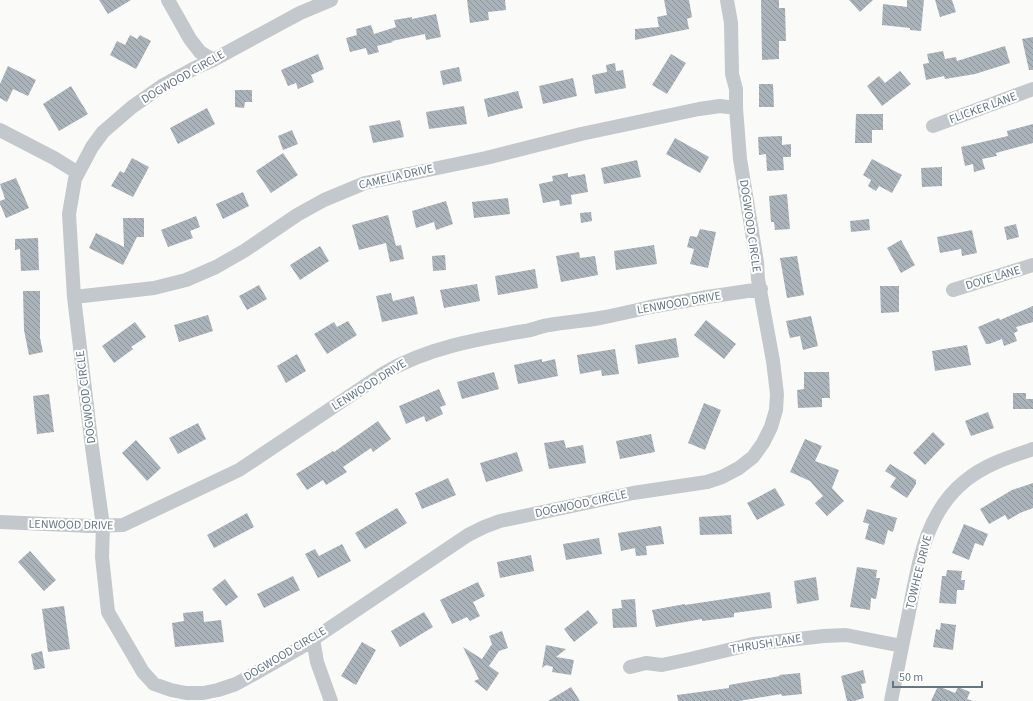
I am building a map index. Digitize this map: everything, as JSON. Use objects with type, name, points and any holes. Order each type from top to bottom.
[{"type":"street","points":[[168,0],[190,39],[200,52],[213,60]]},
{"type":"street","name":"DOGWOOD CIRCLE","points":[[331,0],[300,13],[162,86],[127,111],[103,132],[92,147],[75,178],[69,214],[74,297],[103,526],[102,557],[108,612],[143,672],[154,684],[171,690],[186,693],[203,693],[236,684],[300,648],[453,545],[484,527],[500,522],[633,494],[707,482],[722,477],[739,468],[753,457],[763,443],[771,427],[776,410],[777,394],[773,360],[758,278],[757,262],[740,159],[736,89],[732,74],[731,23],[727,0]]},
{"type":"street","name":"FLICKER LANE","points":[[933,126],[1033,90]]},
{"type":"street","name":"CAMELIA DRIVE","points":[[74,297],[154,288],[186,280],[216,267],[244,251],[297,215],[324,200],[365,183],[486,158],[581,134],[699,109],[720,106],[736,108]]},
{"type":"street","points":[[0,130],[54,158],[78,173]]},
{"type":"street","name":"DOVE LANE","points":[[953,290],[1033,265]]},
{"type":"street","name":"LENWOOD DRIVE","points":[[0,522],[103,526],[122,525],[239,470],[384,373],[416,356],[462,343],[509,333],[527,331],[546,325],[581,319],[598,318],[651,307],[760,289]]},
{"type":"street","name":"TOWHEE DRIVE","points":[[891,701],[923,544],[931,524],[940,510],[964,481],[982,468],[1008,457],[1033,449]]},
{"type":"street","name":"THRUSH LANE","points":[[630,667],[646,663],[662,664],[690,659],[753,644],[824,636],[846,635],[902,646]]},
{"type":"street","points":[[313,639],[316,662],[331,701]]},
{"type":"building","points":[[99,0],[131,0],[108,14]]},
{"type":"building","points":[[467,0],[505,0],[506,10],[488,12],[489,20],[470,23]]},
{"type":"building","points":[[664,0],[689,0],[692,17],[687,19],[689,29],[635,40],[635,29],[659,27],[657,17],[667,15]]},
{"type":"building","points":[[761,0],[779,0],[779,8],[785,8],[786,41],[779,41],[779,59],[762,60]]},
{"type":"building","points":[[849,0],[873,0],[860,12]]},
{"type":"building","points":[[907,0],[924,0],[921,31],[910,30],[910,28],[882,25],[883,4],[907,7]]},
{"type":"building","points":[[935,0],[952,0],[956,12],[940,17]]},
{"type":"building","points":[[436,14],[441,37],[426,40],[425,34],[392,41],[393,42],[377,46],[379,52],[368,55],[366,48],[350,52],[346,38],[357,35],[356,29],[371,25],[374,34],[396,27],[394,20],[412,17],[412,19]]},
{"type":"building","points":[[130,35],[137,39],[140,35],[151,41],[136,69],[110,55],[117,41],[125,45]]},
{"type":"building","points":[[1033,37],[1033,70],[1029,70],[1022,39]]},
{"type":"building","points":[[1005,46],[1010,63],[975,74],[945,79],[944,76],[926,80],[923,64],[929,63],[927,54],[943,51],[945,59],[956,57],[957,61]]},
{"type":"building","points":[[318,54],[324,69],[311,75],[314,82],[298,89],[296,83],[288,86],[281,70]]},
{"type":"building","points":[[671,54],[686,63],[667,94],[652,85]]},
{"type":"building","points":[[615,63],[616,71],[623,70],[626,88],[595,94],[592,75],[607,72],[606,65]]},
{"type":"building","points":[[8,66],[36,80],[28,96],[13,89],[7,102],[0,98],[0,84]]},
{"type":"building","points":[[459,67],[462,81],[443,85],[440,71]]},
{"type":"building","points":[[900,71],[911,84],[882,106],[867,86],[879,76],[885,83]]},
{"type":"building","points":[[573,78],[577,96],[543,104],[539,86]]},
{"type":"building","points":[[759,84],[773,84],[774,107],[759,107]]},
{"type":"building","points":[[71,86],[88,114],[59,131],[43,104]]},
{"type":"building","points":[[235,90],[252,90],[252,102],[245,102],[244,108],[235,107]]},
{"type":"building","points":[[518,91],[523,108],[488,117],[484,99]]},
{"type":"building","points":[[464,106],[467,124],[429,129],[426,112]]},
{"type":"building","points":[[207,108],[215,124],[178,144],[170,128]]},
{"type":"building","points":[[856,114],[883,114],[883,130],[872,130],[872,143],[855,143]]},
{"type":"building","points":[[400,120],[404,137],[373,143],[369,126]]},
{"type":"building","points":[[1033,124],[1033,143],[996,153],[997,156],[982,159],[985,169],[974,172],[973,164],[965,166],[961,147],[1008,136],[1007,131]]},
{"type":"building","points":[[292,130],[298,144],[283,150],[278,136]]},
{"type":"building","points":[[782,136],[782,145],[791,144],[791,157],[783,157],[784,170],[767,171],[766,154],[759,155],[758,137]]},
{"type":"building","points":[[675,138],[709,157],[700,173],[666,154]]},
{"type":"building","points":[[283,153],[298,175],[271,193],[256,171]]},
{"type":"building","points":[[132,158],[149,167],[133,197],[111,186],[120,171],[124,173]]},
{"type":"building","points":[[872,159],[902,175],[892,193],[879,186],[876,191],[868,186],[871,180],[863,175]]},
{"type":"building","points":[[637,160],[641,177],[604,184],[601,168]]},
{"type":"building","points":[[942,167],[942,186],[922,187],[921,168]]},
{"type":"building","points":[[568,173],[568,177],[585,174],[588,192],[571,195],[572,204],[560,206],[559,200],[543,203],[539,184],[553,181],[552,176]]},
{"type":"building","points":[[16,178],[29,208],[6,218],[0,204],[0,201],[5,199],[0,184]]},
{"type":"building","points":[[243,192],[249,206],[223,219],[216,204]]},
{"type":"building","points":[[787,194],[790,229],[775,230],[774,222],[771,222],[769,196]]},
{"type":"building","points":[[508,198],[510,214],[474,218],[472,202]]},
{"type":"building","points":[[446,201],[453,224],[436,230],[434,222],[416,228],[412,211]]},
{"type":"building","points":[[591,212],[592,221],[581,223],[580,213]]},
{"type":"building","points":[[388,215],[396,246],[401,245],[404,259],[390,262],[386,243],[359,250],[352,225]]},
{"type":"building","points":[[196,216],[200,227],[190,231],[193,238],[168,247],[161,230]]},
{"type":"building","points":[[123,218],[144,218],[144,237],[137,237],[123,265],[89,248],[96,233],[124,247]]},
{"type":"building","points":[[869,219],[870,230],[851,232],[850,221]]},
{"type":"building","points":[[1016,224],[1019,237],[1007,240],[1004,227]]},
{"type":"building","points":[[700,229],[716,232],[708,268],[690,264],[694,249],[687,247],[690,236],[697,237]]},
{"type":"building","points":[[972,230],[977,253],[962,256],[961,249],[940,253],[937,237]]},
{"type":"building","points":[[38,238],[39,270],[21,271],[20,249],[15,250],[15,239]]},
{"type":"building","points":[[901,240],[915,265],[901,273],[887,248]]},
{"type":"building","points":[[654,245],[657,264],[616,270],[614,251]]},
{"type":"building","points":[[320,246],[329,261],[300,280],[290,265]]},
{"type":"building","points":[[579,252],[580,258],[595,256],[598,275],[561,282],[556,256]]},
{"type":"building","points":[[445,255],[446,270],[433,271],[432,256]]},
{"type":"building","points":[[797,256],[804,295],[787,298],[780,258]]},
{"type":"building","points":[[535,269],[538,288],[498,295],[495,276]]},
{"type":"building","points":[[477,284],[480,301],[444,308],[440,290]]},
{"type":"building","points":[[259,285],[267,299],[247,310],[239,296]]},
{"type":"building","points":[[880,286],[899,286],[899,312],[881,313]]},
{"type":"building","points":[[23,291],[40,291],[40,338],[43,352],[29,355],[24,330]]},
{"type":"building","points":[[391,293],[393,301],[414,296],[418,314],[382,322],[376,296]]},
{"type":"building","points":[[1033,306],[1033,322],[1016,327],[1018,331],[1014,333],[1017,341],[1004,346],[1002,339],[986,344],[978,327],[999,318],[1000,320]]},
{"type":"building","points":[[208,315],[213,331],[179,342],[174,325]]},
{"type":"building","points":[[811,316],[818,346],[803,350],[800,336],[790,338],[786,321]]},
{"type":"building","points":[[706,320],[736,344],[724,359],[694,335]]},
{"type":"building","points":[[348,321],[357,335],[327,354],[314,334],[334,322],[337,327]]},
{"type":"building","points":[[135,322],[146,337],[131,347],[133,349],[114,363],[102,346]]},
{"type":"building","points":[[676,338],[679,357],[638,364],[635,345]]},
{"type":"building","points":[[967,345],[971,365],[935,371],[932,351]]},
{"type":"building","points":[[615,349],[619,374],[602,376],[601,370],[580,374],[577,355]]},
{"type":"building","points":[[297,354],[306,371],[286,383],[277,366]]},
{"type":"building","points":[[542,359],[542,362],[555,359],[558,376],[518,384],[514,365]]},
{"type":"building","points":[[494,372],[499,389],[462,399],[457,382]]},
{"type":"building","points":[[804,372],[829,372],[830,398],[822,398],[822,407],[798,408],[797,390],[804,389]]},
{"type":"building","points":[[439,389],[446,405],[440,407],[443,414],[426,422],[424,416],[406,424],[399,406]]},
{"type":"building","points":[[1013,393],[1026,393],[1026,399],[1033,399],[1033,409],[1013,409]]},
{"type":"building","points":[[49,394],[54,432],[37,434],[33,396]]},
{"type":"building","points":[[704,403],[721,410],[705,450],[688,443]]},
{"type":"building","points":[[988,412],[994,428],[971,436],[965,421]]},
{"type":"building","points":[[378,421],[391,439],[373,452],[371,448],[343,467],[347,472],[326,485],[323,480],[307,490],[296,474],[333,451],[334,452]]},
{"type":"building","points":[[198,423],[206,439],[178,454],[169,438]]},
{"type":"building","points":[[933,432],[945,444],[925,465],[913,453]]},
{"type":"building","points":[[651,434],[655,452],[620,459],[616,441]]},
{"type":"building","points":[[805,439],[822,446],[815,461],[839,470],[832,488],[844,501],[827,516],[815,503],[823,496],[810,481],[790,472]]},
{"type":"building","points":[[136,440],[161,468],[147,481],[122,453]]},
{"type":"building","points":[[564,440],[566,448],[583,445],[586,463],[549,469],[544,443]]},
{"type":"building","points":[[517,452],[523,471],[486,482],[480,463]]},
{"type":"building","points":[[890,464],[916,480],[916,484],[907,498],[890,487],[896,478],[885,471]]},
{"type":"building","points":[[448,478],[456,495],[422,509],[415,493]]},
{"type":"building","points":[[1033,483],[1033,508],[1008,520],[1005,515],[989,524],[980,509],[1012,490]]},
{"type":"building","points":[[775,488],[785,505],[757,520],[747,503]]},
{"type":"building","points":[[397,508],[407,523],[365,549],[355,533]]},
{"type":"building","points":[[867,509],[897,518],[893,532],[888,530],[884,545],[865,539],[869,524],[863,522]]},
{"type":"building","points":[[247,513],[254,527],[214,548],[207,535]]},
{"type":"building","points":[[731,515],[732,534],[700,535],[699,517]]},
{"type":"building","points":[[964,524],[988,534],[983,546],[975,543],[969,560],[952,553]]},
{"type":"building","points":[[661,526],[664,544],[646,546],[647,555],[636,556],[635,548],[621,551],[618,533]]},
{"type":"building","points":[[599,538],[602,554],[566,560],[563,544]]},
{"type":"building","points":[[342,544],[351,561],[318,578],[305,554],[315,549],[319,556]]},
{"type":"building","points":[[30,551],[56,580],[44,591],[18,562]]},
{"type":"building","points":[[531,555],[534,571],[500,578],[497,562]]},
{"type":"building","points":[[857,567],[877,570],[876,578],[880,578],[876,599],[871,598],[870,610],[850,607]]},
{"type":"building","points":[[947,570],[962,571],[961,580],[965,580],[964,590],[957,590],[956,604],[939,603],[942,576],[946,576]]},
{"type":"building","points":[[293,576],[300,590],[264,608],[257,594]]},
{"type":"building","points":[[816,577],[819,600],[797,604],[794,581]]},
{"type":"building","points":[[225,579],[238,597],[226,606],[212,589]]},
{"type":"building","points":[[478,582],[485,596],[473,602],[480,616],[470,621],[467,617],[452,624],[440,600]]},
{"type":"building","points":[[770,592],[772,608],[734,613],[734,617],[702,621],[702,619],[656,627],[652,610],[685,604]]},
{"type":"building","points":[[635,599],[637,627],[613,628],[612,609],[622,608],[621,600]]},
{"type":"building","points":[[64,606],[70,649],[48,652],[42,609]]},
{"type":"building","points":[[588,610],[598,623],[574,642],[564,629]]},
{"type":"building","points":[[203,611],[204,622],[221,620],[224,642],[175,647],[172,623],[184,621],[183,613]]},
{"type":"building","points":[[424,612],[433,627],[400,647],[391,631]]},
{"type":"building","points":[[941,623],[956,625],[953,650],[933,647],[936,629],[940,630]]},
{"type":"building","points":[[502,631],[508,648],[499,651],[489,666],[499,673],[487,691],[474,681],[479,679],[463,647],[482,659],[492,644],[489,636]]},
{"type":"building","points":[[362,642],[376,650],[356,685],[341,676]]},
{"type":"building","points":[[546,645],[566,649],[556,657],[574,660],[571,675],[552,672],[553,667],[546,665],[542,668]]},
{"type":"building","points":[[42,651],[45,668],[34,670],[31,654]]},
{"type":"building","points":[[863,670],[866,683],[861,684],[864,698],[854,701],[847,701],[841,676]]},
{"type":"building","points":[[800,673],[802,694],[782,696],[781,694],[739,701],[678,701],[677,695],[729,688],[729,685],[780,676],[779,675]]},
{"type":"building","points":[[938,686],[955,693],[958,687],[970,692],[967,699],[973,701],[931,701]]},
{"type":"building","points":[[571,687],[580,701],[548,701]]}]
